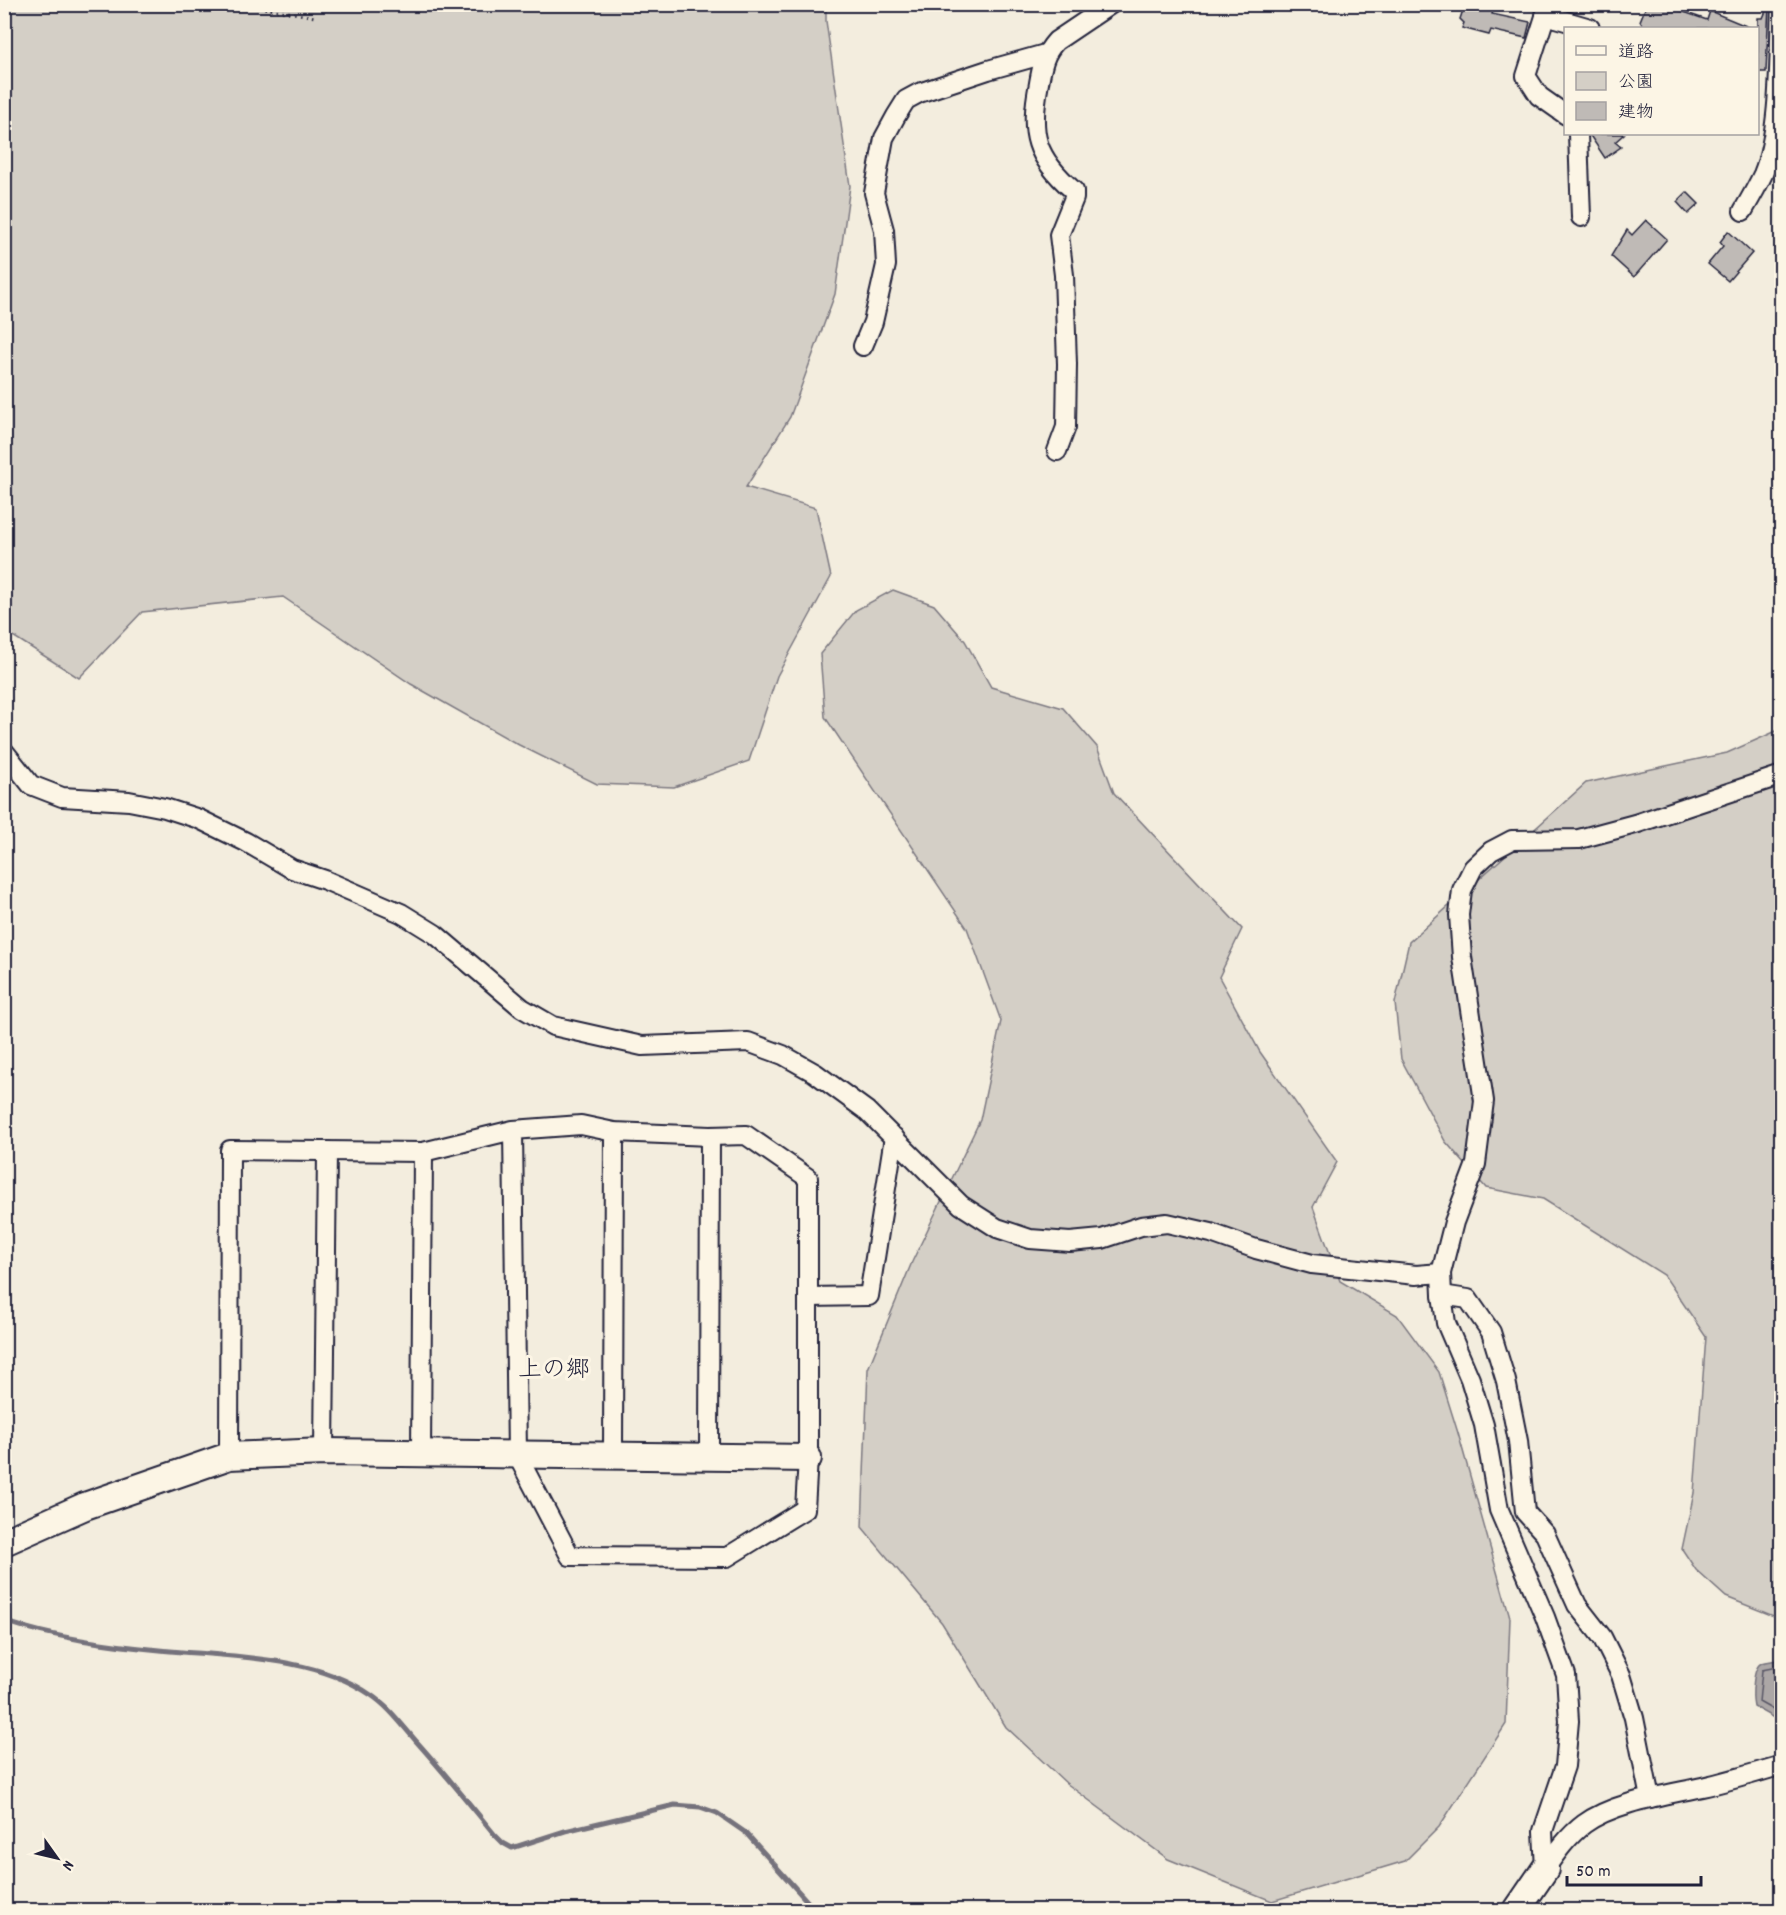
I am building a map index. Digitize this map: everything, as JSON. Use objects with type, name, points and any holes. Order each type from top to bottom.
[{"type":"street","points":[[1057,451],[1066,427],[1067,364],[1065,275],[1059,235],[1074,198],[1074,190],[1055,174],[1044,157],[1034,125],[1034,109],[1045,54],[1056,41],[1111,4]]},
{"type":"street","points":[[1743,211],[1763,173],[1772,143],[1781,4]]},
{"type":"street","points":[[1564,114],[1539,96],[1526,76],[1547,10],[1588,27]]},
{"type":"street","points":[[863,346],[873,322],[886,265],[884,230],[874,193],[884,138],[896,116],[906,100],[919,93],[1045,54]]},
{"type":"street","points":[[1578,135],[1581,217]]},
{"type":"street","points":[[4,751],[31,785],[62,797],[129,801],[165,808],[199,819],[246,842],[292,869],[325,880],[401,913],[435,934],[522,1008],[553,1026],[642,1046],[748,1042],[783,1055],[815,1073],[867,1111],[961,1205],[996,1228],[1030,1239],[1070,1242],[1102,1239],[1141,1226],[1167,1223],[1211,1233],[1256,1249],[1312,1264],[1416,1275],[1441,1273]]},
{"type":"street","points":[[1545,1869],[1543,1831],[1565,1766],[1569,1721],[1566,1675],[1545,1617],[1499,1510],[1484,1425],[1470,1379],[1446,1323],[1442,1295],[1441,1273],[1454,1222],[1476,1164],[1484,1101],[1462,957],[1459,915],[1462,890],[1473,868],[1491,851],[1512,840],[1579,839],[1635,824],[1782,775]]},
{"type":"street","points":[[229,1456],[230,1150],[423,1152],[513,1131],[580,1125],[614,1132],[710,1136],[746,1135],[808,1178],[809,1297],[805,1509],[728,1557],[570,1556],[517,1455],[513,1131]]},
{"type":"street","points":[[613,1455],[614,1132]]},
{"type":"street","points":[[709,1456],[710,1136]]},
{"type":"street","points":[[809,1297],[868,1296],[894,1137]]},
{"type":"street","points":[[324,1452],[327,1151]]},
{"type":"street","points":[[421,1453],[423,1152]]},
{"type":"street","points":[[1442,1295],[1468,1299],[1491,1332],[1506,1382],[1518,1441],[1525,1512],[1545,1534],[1577,1605],[1602,1637],[1621,1675],[1634,1718],[1650,1798]]},
{"type":"street","points":[[4,1542],[85,1506],[229,1456],[324,1452],[807,1458]]},
{"type":"street","points":[[1517,1911],[1560,1847],[1584,1824],[1600,1815],[1650,1798],[1737,1779],[1782,1765]]},
{"type":"path","points":[[241,4],[315,17]]},
{"type":"green space","points":[[4,5],[826,5],[826,21],[850,186],[835,294],[790,417],[746,487],[816,508],[831,577],[777,676],[749,761],[674,787],[597,784],[519,745],[411,684],[283,597],[142,612],[79,678],[5,631]]},
{"type":"green space","points":[[893,590],[934,605],[965,641],[991,687],[1063,708],[1097,747],[1114,793],[1242,929],[1219,977],[1260,1052],[1337,1162],[1313,1207],[1340,1281],[1397,1315],[1439,1372],[1510,1618],[1506,1724],[1439,1827],[1405,1861],[1272,1901],[1168,1859],[1066,1783],[1006,1727],[942,1623],[862,1527],[868,1369],[912,1262],[980,1120],[1001,1021],[967,928],[825,717],[820,654],[856,610]]},
{"type":"green space","points":[[1781,729],[1781,1619],[1726,1597],[1696,1570],[1682,1549],[1694,1493],[1706,1337],[1664,1275],[1543,1199],[1486,1188],[1445,1141],[1401,1059],[1395,1003],[1409,942],[1586,783],[1727,753]]},
{"type":"water","points":[[1781,1659],[1781,1722],[1754,1707],[1753,1696],[1756,1670],[1759,1665]]},
{"type":"building","points":[[1469,4],[1495,4],[1492,14],[1530,22],[1526,38],[1491,30],[1489,35],[1462,28],[1464,23],[1460,19],[1463,10],[1468,8]]},
{"type":"building","points":[[1647,4],[1661,4],[1707,20],[1710,11],[1749,27],[1643,27],[1640,21]]},
{"type":"building","points":[[1769,4],[1766,72],[1759,72],[1758,18],[1763,18]]},
{"type":"building","points":[[1590,135],[1623,135],[1615,142],[1621,147],[1605,158]]},
{"type":"building","points":[[1687,192],[1699,204],[1688,214],[1677,202]]},
{"type":"building","points":[[1646,220],[1667,239],[1634,277],[1611,256],[1627,230],[1632,235]]},
{"type":"building","points":[[1728,231],[1752,253],[1728,281],[1708,264],[1723,246],[1720,242]]},
{"type":"waterway","points":[[4,1621],[81,1640],[270,1660],[324,1672],[348,1682],[384,1705],[495,1835],[512,1848],[565,1831],[675,1805],[700,1807],[717,1813],[746,1833],[815,1910]]},
{"type":"district","name":"上の郷","points":[[554,1371]]}]
